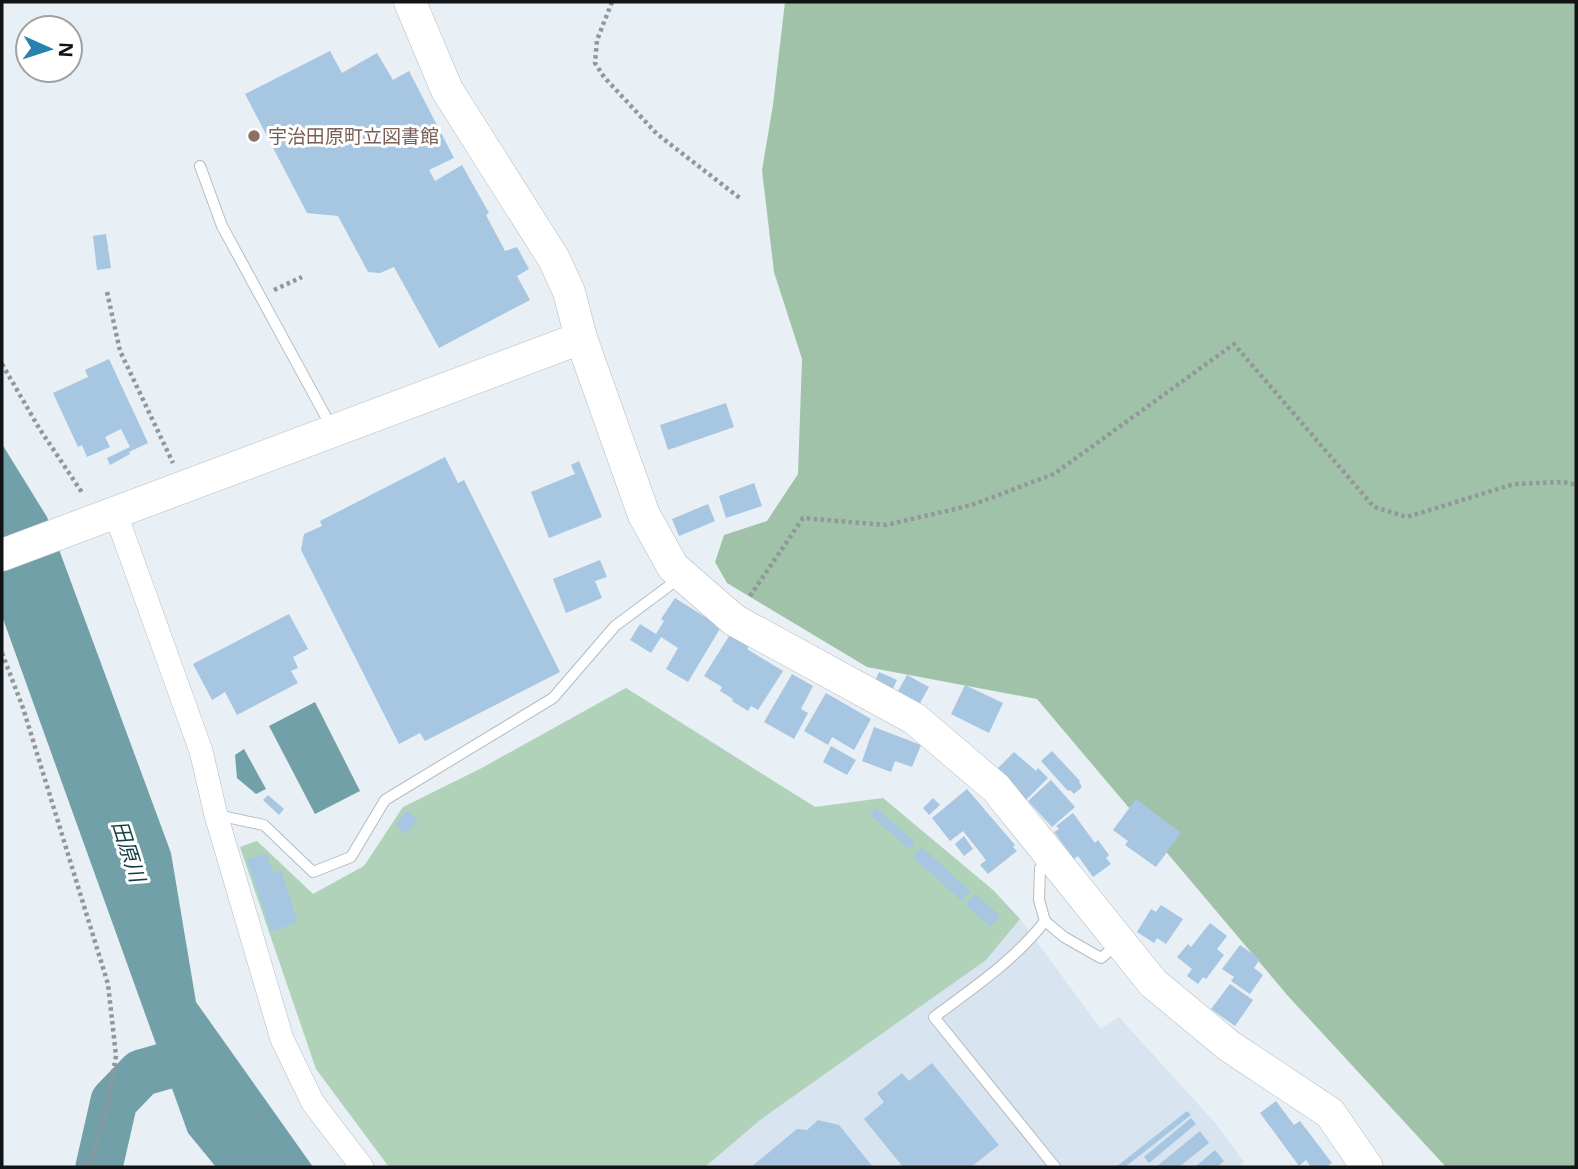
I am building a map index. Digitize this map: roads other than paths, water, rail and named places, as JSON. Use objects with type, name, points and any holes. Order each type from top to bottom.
[{"type":"street","points":[[410,2],[447,90],[554,259],[569,292],[581,338],[644,516],[673,566],[734,620],[915,719],[996,788],[1153,983],[1229,1046],[1330,1113],[1367,1167]]},
{"type":"street","points":[[2,555],[581,338]]},
{"type":"street","points":[[102,517],[201,751],[216,815],[282,1039],[313,1103],[362,1167]]},
{"type":"lane","points":[[200,166],[222,226],[333,430]]},
{"type":"lane","points":[[216,815],[264,825],[313,872],[351,857],[385,800],[553,698],[615,626],[683,575]]},
{"type":"lane","points":[[1052,857],[1040,868],[1039,900],[1045,922],[1064,937],[1101,958],[1121,942]]},
{"type":"lane","points":[[1045,922],[1033,937],[1002,965],[934,1017],[1055,1167]]},
{"type":"water","name":"田原川","points":[[2,444],[47,517],[171,853],[196,1002],[313,1167],[216,1167],[188,1133],[2,616]]},
{"type":"water","points":[[315,702],[360,791],[315,814],[269,726]]},
{"type":"water","points":[[244,749],[266,789],[256,794],[237,778],[235,755]]},
{"type":"waterway","points":[[99,1167],[114,1101],[141,1073],[197,1057]]},
{"type":"place","name":"宇治田原町立図書館","points":[[254,136]]}]
